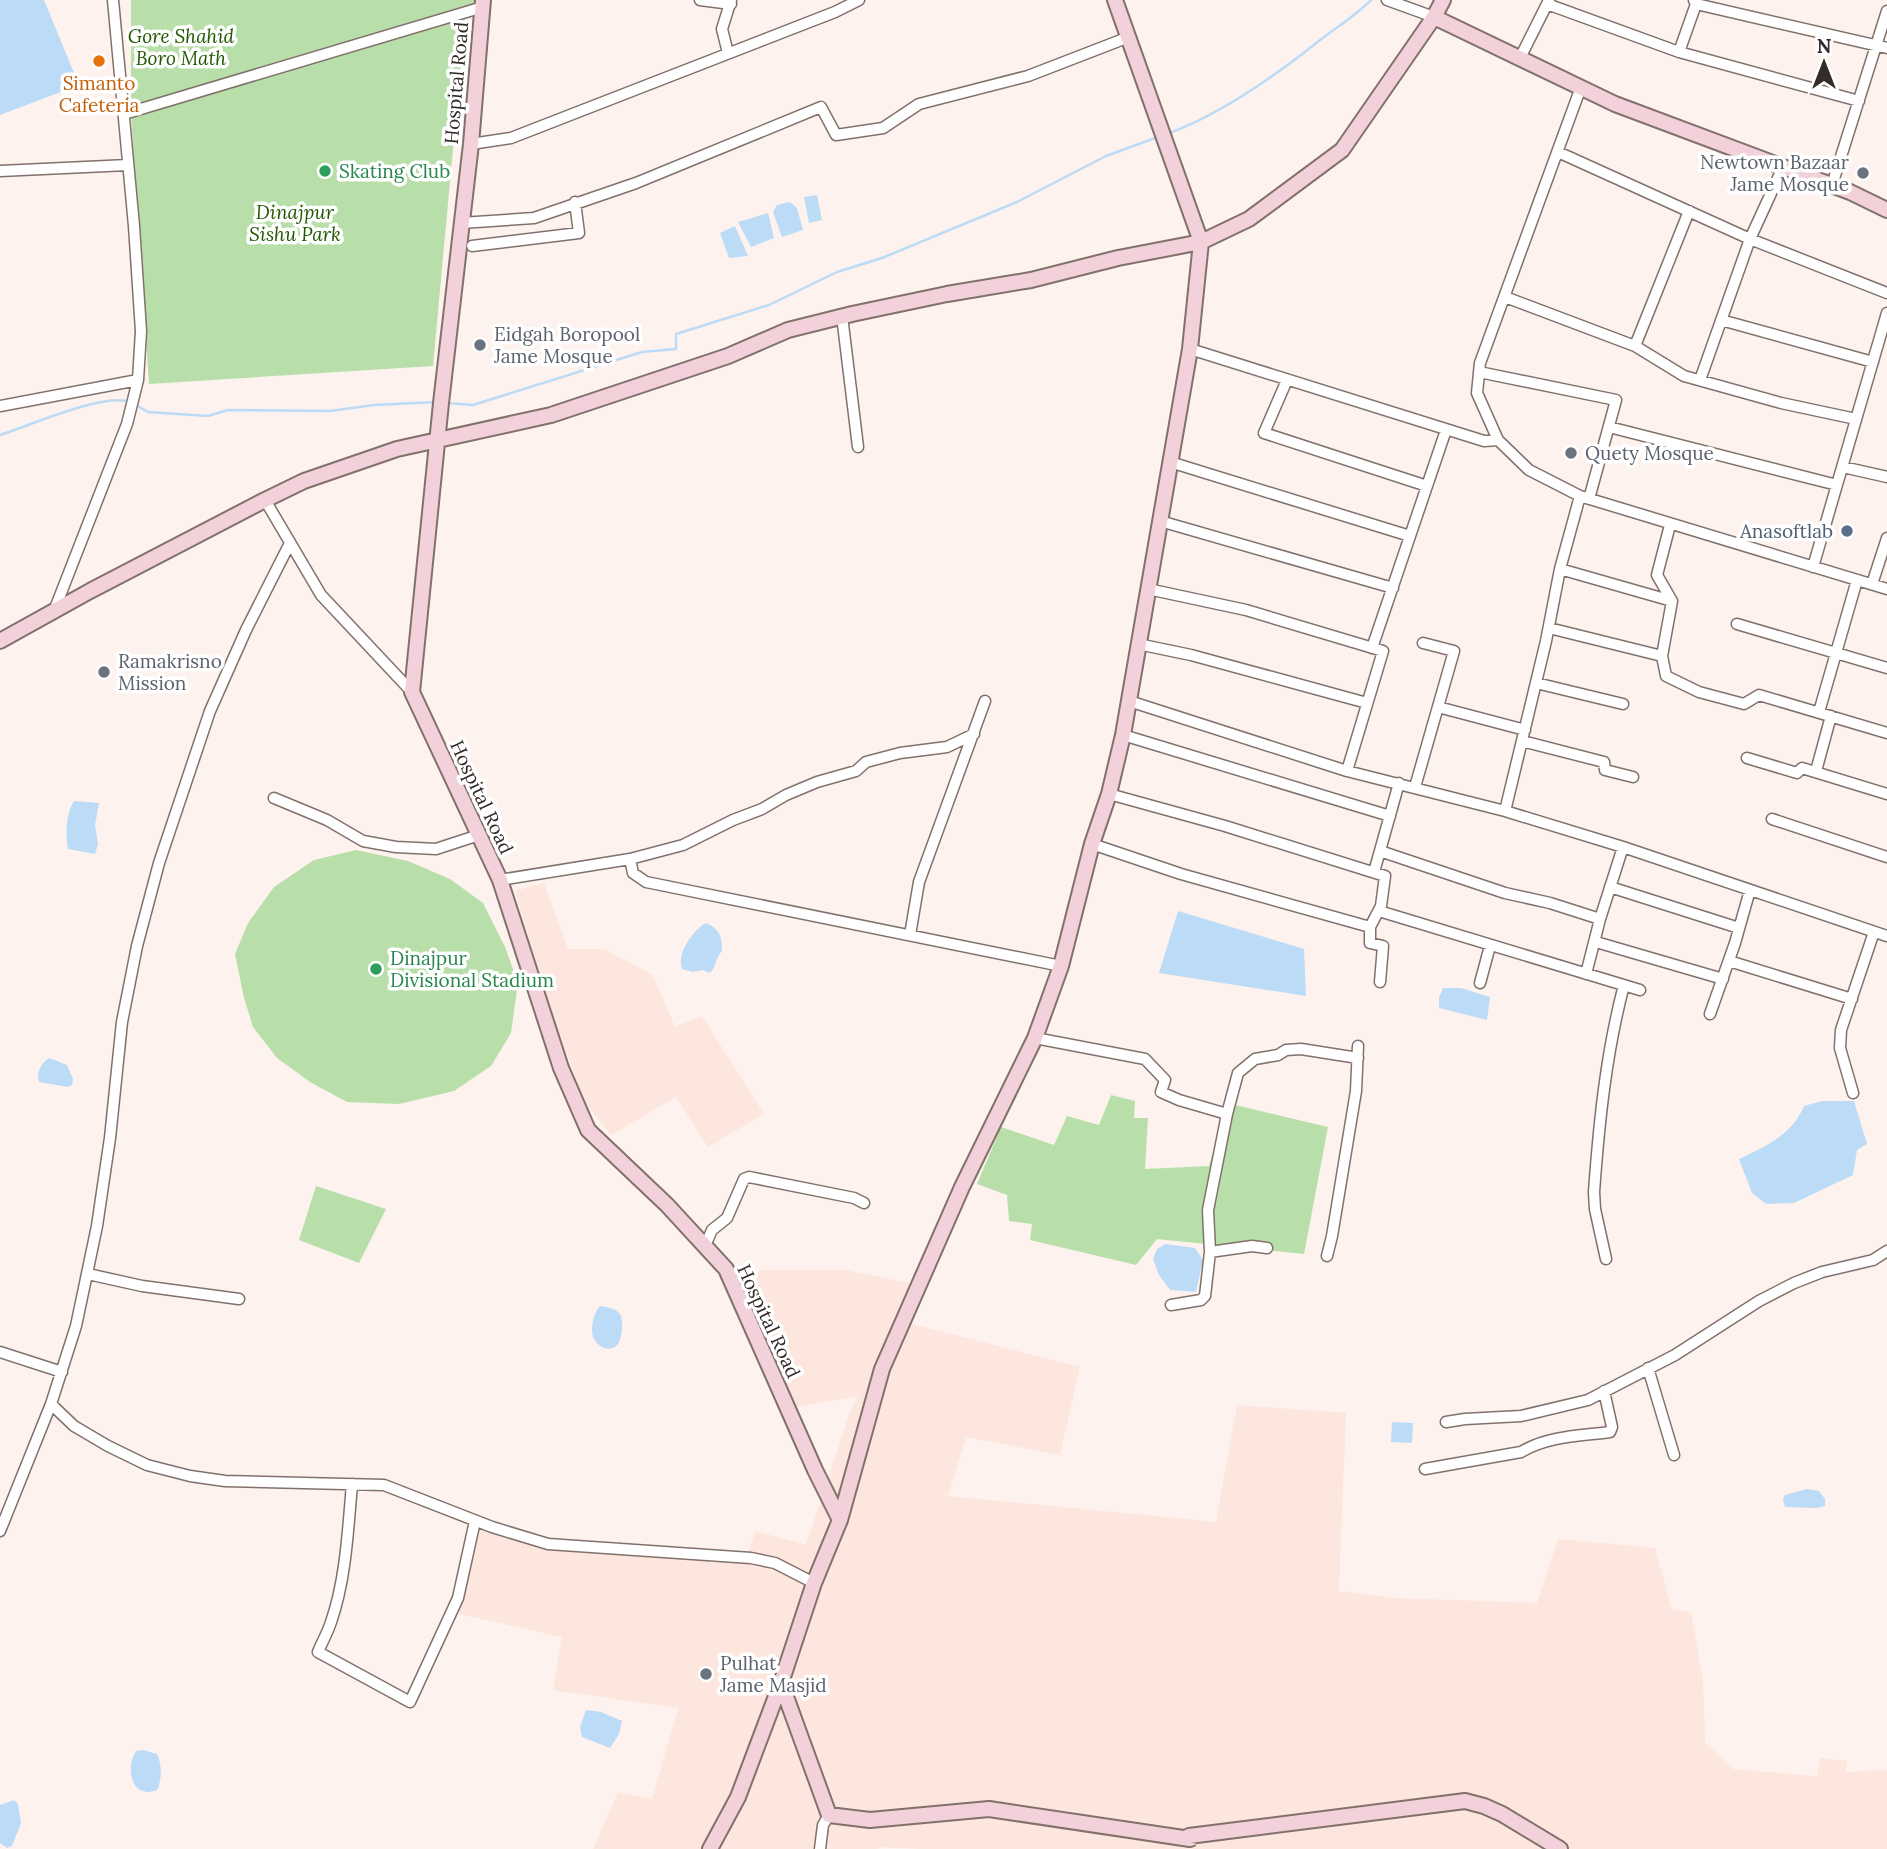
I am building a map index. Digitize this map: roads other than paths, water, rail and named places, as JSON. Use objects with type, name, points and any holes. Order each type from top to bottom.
[{"type":"street","points":[[54,611],[130,412],[136,384],[141,331],[113,0]]},
{"type":"street","points":[[700,0],[731,2],[722,29],[728,53]]},
{"type":"street","points":[[471,144],[511,138],[835,12],[859,0]]},
{"type":"street","points":[[710,1849],[738,1797],[781,1683],[814,1583],[840,1520],[882,1369],[962,1187],[1035,1038],[1061,966],[1123,735],[1190,349],[1201,242],[1115,0]]},
{"type":"street","points":[[1387,0],[1434,17],[1615,104],[1832,185],[1887,211]]},
{"type":"street","points":[[0,641],[304,481],[386,453],[551,415],[728,356],[788,330],[842,316],[1031,280],[1118,258],[1201,242],[1249,219],[1342,149],[1443,0]]},
{"type":"street","points":[[1520,58],[1548,2],[1679,52],[1858,101]]},
{"type":"street","points":[[1679,52],[1695,2],[1882,47]]},
{"type":"street","points":[[124,114],[483,4]]},
{"type":"street","name":"Hospital Road","points":[[483,4],[471,144],[437,440],[412,692],[500,880],[561,1068],[588,1130],[667,1205],[726,1269],[840,1520]]},
{"type":"street","points":[[1832,185],[1858,101],[1882,47],[1887,11]]},
{"type":"street","points":[[461,223],[534,218],[636,183],[821,107],[836,135],[883,128],[919,104],[1028,76],[1129,37]]},
{"type":"street","points":[[1581,87],[1480,363],[1477,393],[1498,440],[1529,470],[1585,498],[1887,589]]},
{"type":"street","points":[[1558,152],[1750,239],[1887,293]]},
{"type":"street","points":[[0,171],[128,165]]},
{"type":"street","points":[[1700,380],[1750,239],[1783,167]]},
{"type":"street","points":[[472,246],[579,233],[575,202]]},
{"type":"street","points":[[1635,346],[1689,211]]},
{"type":"street","points":[[1505,297],[1635,346],[1684,376],[1781,403],[1856,419]]},
{"type":"street","points":[[1813,567],[1887,313]]},
{"type":"street","points":[[842,316],[858,447]]},
{"type":"street","points":[[1721,320],[1873,362]]},
{"type":"street","points":[[1190,349],[1483,441],[1498,440]]},
{"type":"street","points":[[1479,372],[1616,400],[1560,569],[1549,628],[1505,811]]},
{"type":"street","points":[[1287,380],[1264,433],[1427,486]]},
{"type":"street","points":[[0,406],[136,384]]},
{"type":"street","points":[[1609,427],[1837,485]]},
{"type":"street","points":[[1372,648],[1446,430]]},
{"type":"street","points":[[1170,463],[1410,537]]},
{"type":"street","points":[[1843,467],[1887,477]]},
{"type":"street","points":[[265,500],[321,595],[412,692]]},
{"type":"street","points":[[1160,521],[1393,588]]},
{"type":"street","points":[[1670,525],[1657,575],[1672,600],[1662,656],[1666,676],[1699,692],[1744,704],[1759,695],[1887,733]]},
{"type":"street","points":[[1872,584],[1887,538]]},
{"type":"street","points":[[0,1531],[62,1372],[88,1274],[110,1138],[122,1022],[137,947],[159,863],[210,711],[290,543]]},
{"type":"street","points":[[1560,569],[1672,600]]},
{"type":"street","points":[[1819,712],[1857,580]]},
{"type":"street","points":[[1148,589],[1246,610],[1383,651],[1347,771]]},
{"type":"street","points":[[1737,624],[1887,668]]},
{"type":"street","points":[[1549,628],[1662,656]]},
{"type":"street","points":[[1415,787],[1454,651],[1423,643]]},
{"type":"street","points":[[1138,644],[1191,655],[1367,703]]},
{"type":"street","points":[[1536,683],[1623,704]]},
{"type":"street","points":[[910,935],[919,882],[985,701]]},
{"type":"street","points":[[1129,701],[1347,771],[1505,811],[1623,847],[1887,936]]},
{"type":"street","points":[[1438,707],[1525,730]]},
{"type":"street","points":[[1816,771],[1831,716]]},
{"type":"street","points":[[500,880],[630,859],[683,845],[762,809],[786,795],[817,782],[856,771],[866,762],[900,753],[947,747],[974,734]]},
{"type":"street","points":[[1123,735],[1390,816]]},
{"type":"street","points":[[1522,741],[1604,762],[1605,770],[1633,777]]},
{"type":"street","points":[[1747,758],[1797,773],[1802,768],[1816,771],[1887,794]]},
{"type":"street","points":[[1374,872],[1399,783]]},
{"type":"street","points":[[1109,793],[1385,876],[1378,911],[1370,927],[1370,943],[1383,947],[1380,982]]},
{"type":"street","points":[[274,798],[327,820],[363,841],[396,847],[436,849],[479,835]]},
{"type":"street","points":[[1772,819],[1887,857]]},
{"type":"street","points":[[1092,844],[1181,874],[1370,927]]},
{"type":"street","points":[[1586,974],[1623,847]]},
{"type":"street","points":[[1380,851],[1505,893],[1600,919]]},
{"type":"street","points":[[630,859],[633,873],[646,882],[1061,966]]},
{"type":"street","points":[[1611,887],[1740,928]]},
{"type":"street","points":[[1710,1014],[1751,890]]},
{"type":"street","points":[[1378,911],[1640,990]]},
{"type":"street","points":[[1853,1093],[1840,1048],[1841,1030],[1874,932]]},
{"type":"street","points":[[1595,942],[1723,979]]},
{"type":"street","points":[[1480,983],[1490,946]]},
{"type":"street","points":[[1729,961],[1852,999]]},
{"type":"street","points":[[1606,1259],[1596,1216],[1594,1192],[1606,1077],[1615,1017],[1624,985]]},
{"type":"street","points":[[1035,1038],[1145,1059],[1166,1080],[1161,1092],[1198,1107],[1227,1114]]},
{"type":"street","points":[[1326,1256],[1332,1236],[1356,1091],[1358,1046]]},
{"type":"street","points":[[1171,1305],[1201,1300],[1205,1296],[1210,1251],[1208,1210],[1238,1073],[1260,1057],[1278,1055],[1286,1050],[1301,1049],[1358,1058]]},
{"type":"street","points":[[705,1246],[712,1230],[727,1218],[744,1179],[749,1177],[854,1198],[864,1203]]},
{"type":"street","points":[[1210,1251],[1252,1246],[1267,1248]]},
{"type":"street","points":[[1446,1422],[1544,1412],[1588,1400],[1675,1355],[1759,1301],[1794,1283],[1822,1272],[1873,1260],[1887,1251]]},
{"type":"street","points":[[88,1274],[142,1286],[239,1299]]},
{"type":"street","points":[[0,1352],[62,1372]]},
{"type":"street","points":[[1648,1368],[1674,1455]]},
{"type":"street","points":[[1425,1469],[1521,1452],[1553,1439],[1610,1432],[1612,1427],[1604,1391]]},
{"type":"street","points":[[51,1404],[74,1426],[147,1465],[190,1476],[225,1481],[384,1485],[475,1521],[548,1544],[751,1558],[775,1563],[814,1583]]},
{"type":"street","points":[[352,1484],[337,1598],[332,1621],[318,1652],[410,1702],[458,1598],[475,1521]]},
{"type":"street","points":[[781,1683],[829,1815]]},
{"type":"street","points":[[829,1815],[870,1820],[989,1809],[1190,1839],[1189,1836],[1465,1801],[1502,1815],[1560,1849]]},
{"type":"street","points":[[820,1849],[823,1825],[829,1815]]},
{"type":"water","points":[[0,0],[44,0],[79,85],[0,115]]},
{"type":"water","points":[[817,195],[822,220],[809,223],[804,197]]},
{"type":"water","points":[[790,202],[797,208],[803,230],[782,237],[773,212],[777,205]]},
{"type":"water","points":[[768,213],[774,238],[751,247],[738,222]]},
{"type":"water","points":[[735,226],[748,256],[729,258],[720,233]]},
{"type":"water","points":[[74,801],[99,803],[95,825],[98,844],[95,854],[68,849],[67,824]]},
{"type":"water","points":[[1178,911],[1304,949],[1306,996],[1159,973]]},
{"type":"water","points":[[706,923],[717,931],[721,942],[722,951],[714,968],[710,973],[682,969],[681,956],[687,943]]},
{"type":"water","points":[[1443,988],[1461,988],[1490,997],[1487,1020],[1439,1008]]},
{"type":"water","points":[[49,1058],[67,1065],[73,1079],[72,1085],[68,1087],[39,1082],[40,1068]]},
{"type":"water","points":[[1822,1101],[1854,1101],[1867,1144],[1857,1150],[1853,1175],[1794,1203],[1766,1204],[1752,1193],[1739,1159],[1785,1132],[1793,1125],[1804,1106]]},
{"type":"water","points":[[1165,1244],[1195,1248],[1203,1260],[1196,1292],[1170,1290],[1159,1275],[1153,1259],[1157,1249]]},
{"type":"water","points":[[600,1306],[618,1312],[622,1321],[620,1340],[616,1346],[608,1349],[601,1346],[593,1336],[594,1318]]},
{"type":"water","points":[[1392,1422],[1413,1423],[1412,1443],[1391,1442]]},
{"type":"water","points":[[1807,1489],[1819,1491],[1825,1499],[1825,1506],[1785,1507],[1785,1495]]},
{"type":"water","points":[[586,1710],[601,1712],[622,1721],[619,1734],[610,1748],[582,1737],[580,1727]]},
{"type":"water","points":[[136,1751],[157,1754],[159,1758],[161,1777],[157,1790],[141,1791],[133,1781],[133,1758]]},
{"type":"water","points":[[14,1800],[18,1804],[21,1823],[12,1846],[7,1848],[0,1843],[0,1805]]},
{"type":"waterway","points":[[1167,134],[1245,95],[1371,0]]},
{"type":"waterway","points":[[447,403],[473,405],[642,352],[676,349],[676,334],[769,305],[837,272],[882,258],[1017,202],[1106,156],[1158,137]]},
{"type":"waterway","points":[[0,435],[85,406],[118,400],[130,402]]},
{"type":"waterway","points":[[136,405],[148,412],[208,416],[228,410],[330,411],[374,405],[437,402]]},
{"type":"place","name":"Simanto Cafeteria","points":[[99,61]]},
{"type":"place","name":"Skating Club","points":[[325,171]]},
{"type":"place","name":"Newtown Bazaar Jame Mosque","points":[[1863,173]]},
{"type":"place","name":"Eidgah Boropool Jame Mosque","points":[[480,345]]},
{"type":"place","name":"Quety Mosque","points":[[1571,453]]},
{"type":"place","name":"Anasoftlab","points":[[1847,531]]},
{"type":"place","name":"Ramakrisno Mission","points":[[104,672]]},
{"type":"place","name":"Dinajpur Divisional Stadium","points":[[376,969]]},
{"type":"place","name":"Pulhat Jame Masjid","points":[[706,1674]]},
{"type":"park label","name":"Gore Shahid Boro Math","points":[[181,47]]},
{"type":"park label","name":"Dinajpur Sishu Park","points":[[295,223]]}]
